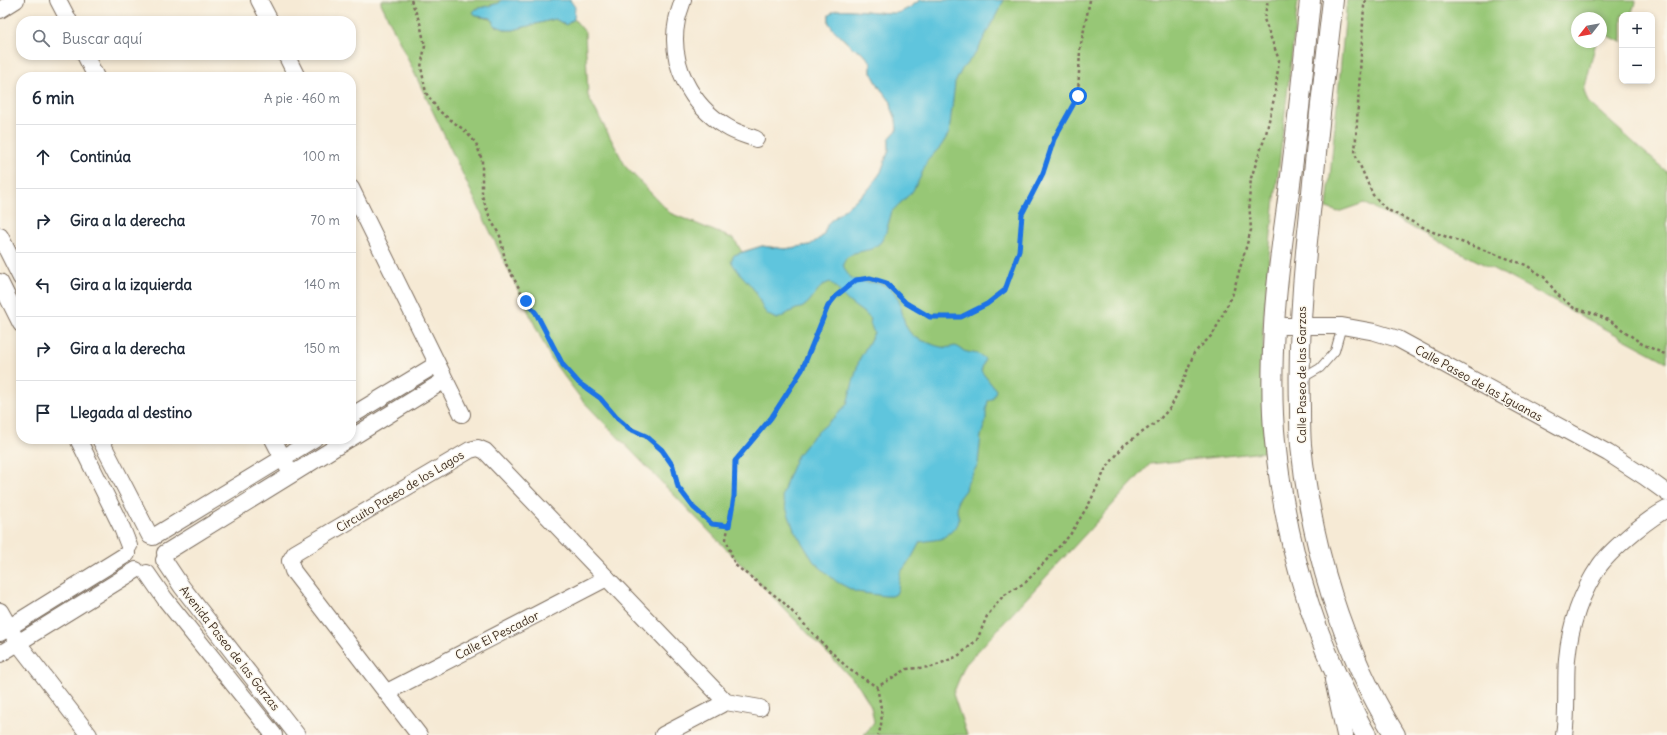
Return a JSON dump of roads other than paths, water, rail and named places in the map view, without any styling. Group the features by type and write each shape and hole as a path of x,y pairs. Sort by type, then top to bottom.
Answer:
{"street":[{"path":"0,10 16,0"},
{"path":"58,0 66,16"},
{"path":"259,0 267,16"},
{"path":"683,0 677,20 675,40 681,74 688,89 699,104 713,118 729,128 756,139"},
{"path":"1310,0 1298,116 1277,287 1273,370 1275,439 1283,501 1293,549 1309,607 1330,662 1366,735"},
{"name":"Calle Paseo de las Garzas","path":"1333,0 1317,138 1299,327 1301,445 1310,507 1332,597 1354,653 1381,712 1395,735"},
{"path":"88,60 94,72"},
{"path":"288,60 294,72"},
{"path":"356,198 462,414"},
{"path":"0,236 16,268"},
{"path":"0,282 16,314"},
{"name":"Calle Paseo de las Iguanas","path":"1274,326 1342,326 1375,332 1398,339 1608,454 1645,477 1667,493"},
{"path":"356,413 437,364"},
{"path":"356,434 445,380"},
{"path":"80,444 122,528 128,550 129,563 141,572"},
{"path":"103,444 152,537"},
{"path":"275,444 292,474"},
{"path":"152,537 306,444"},
{"path":"0,654 141,572 154,571 160,567 164,556 340,444"},
{"name":"Circuito Paseo de los Lagos","path":"419,735 293,571 290,561 295,552 470,450 478,448 485,451 726,702"},
{"path":"1564,735 1566,722 1567,659 1571,630 1578,607 1600,565 1628,537 1646,522 1667,509"},
{"path":"4,631 128,550 134,540 142,536 152,537 159,541 164,556"},
{"path":"1293,549 1318,544"},
{"name":"Avenida Paseo de las Garzas","path":"164,556 182,587 297,735"},
{"name":"Avenida Paseo de las Garzas","path":"141,572 165,599 274,735"},
{"name":"Calle El Pescador","path":"387,692 607,578"},
{"path":"0,611 4,631 18,643 89,735"},
{"path":"1330,662 1345,735"},
{"path":"663,735 726,702 760,708"}],"lane":[{"path":"1299,381 1320,368 1335,351 1342,326"}],"water":[{"path":"502,0 570,0 575,7 574,19 566,25 555,19 513,30 507,30 494,25 491,18 476,16 473,12 476,9 499,3"},
{"path":"920,0 1004,0 976,53 962,69 955,83 949,133 941,146 927,161 912,192 892,211 886,232 881,242 872,249 854,253 846,258 843,264 851,278 857,281 877,283 891,289 898,299 905,324 912,335 920,340 936,346 955,346 964,351 978,354 983,357 985,359 981,371 996,390 993,398 988,401 986,419 981,436 978,464 966,485 965,490 958,499 958,524 951,532 941,539 920,542 912,557 900,573 896,594 892,596 885,596 856,592 837,582 814,562 794,530 782,496 797,456 812,437 847,404 859,360 874,333 870,323 871,319 848,301 830,282 821,287 803,307 777,319 772,317 765,311 755,291 731,261 734,255 762,246 785,249 810,245 823,236 828,223 869,189 881,172 889,150 889,139 897,130 896,119 891,102 880,88 871,72 871,62 861,51 853,48 833,29 829,23 829,15 838,10 896,13 906,10"}]}
